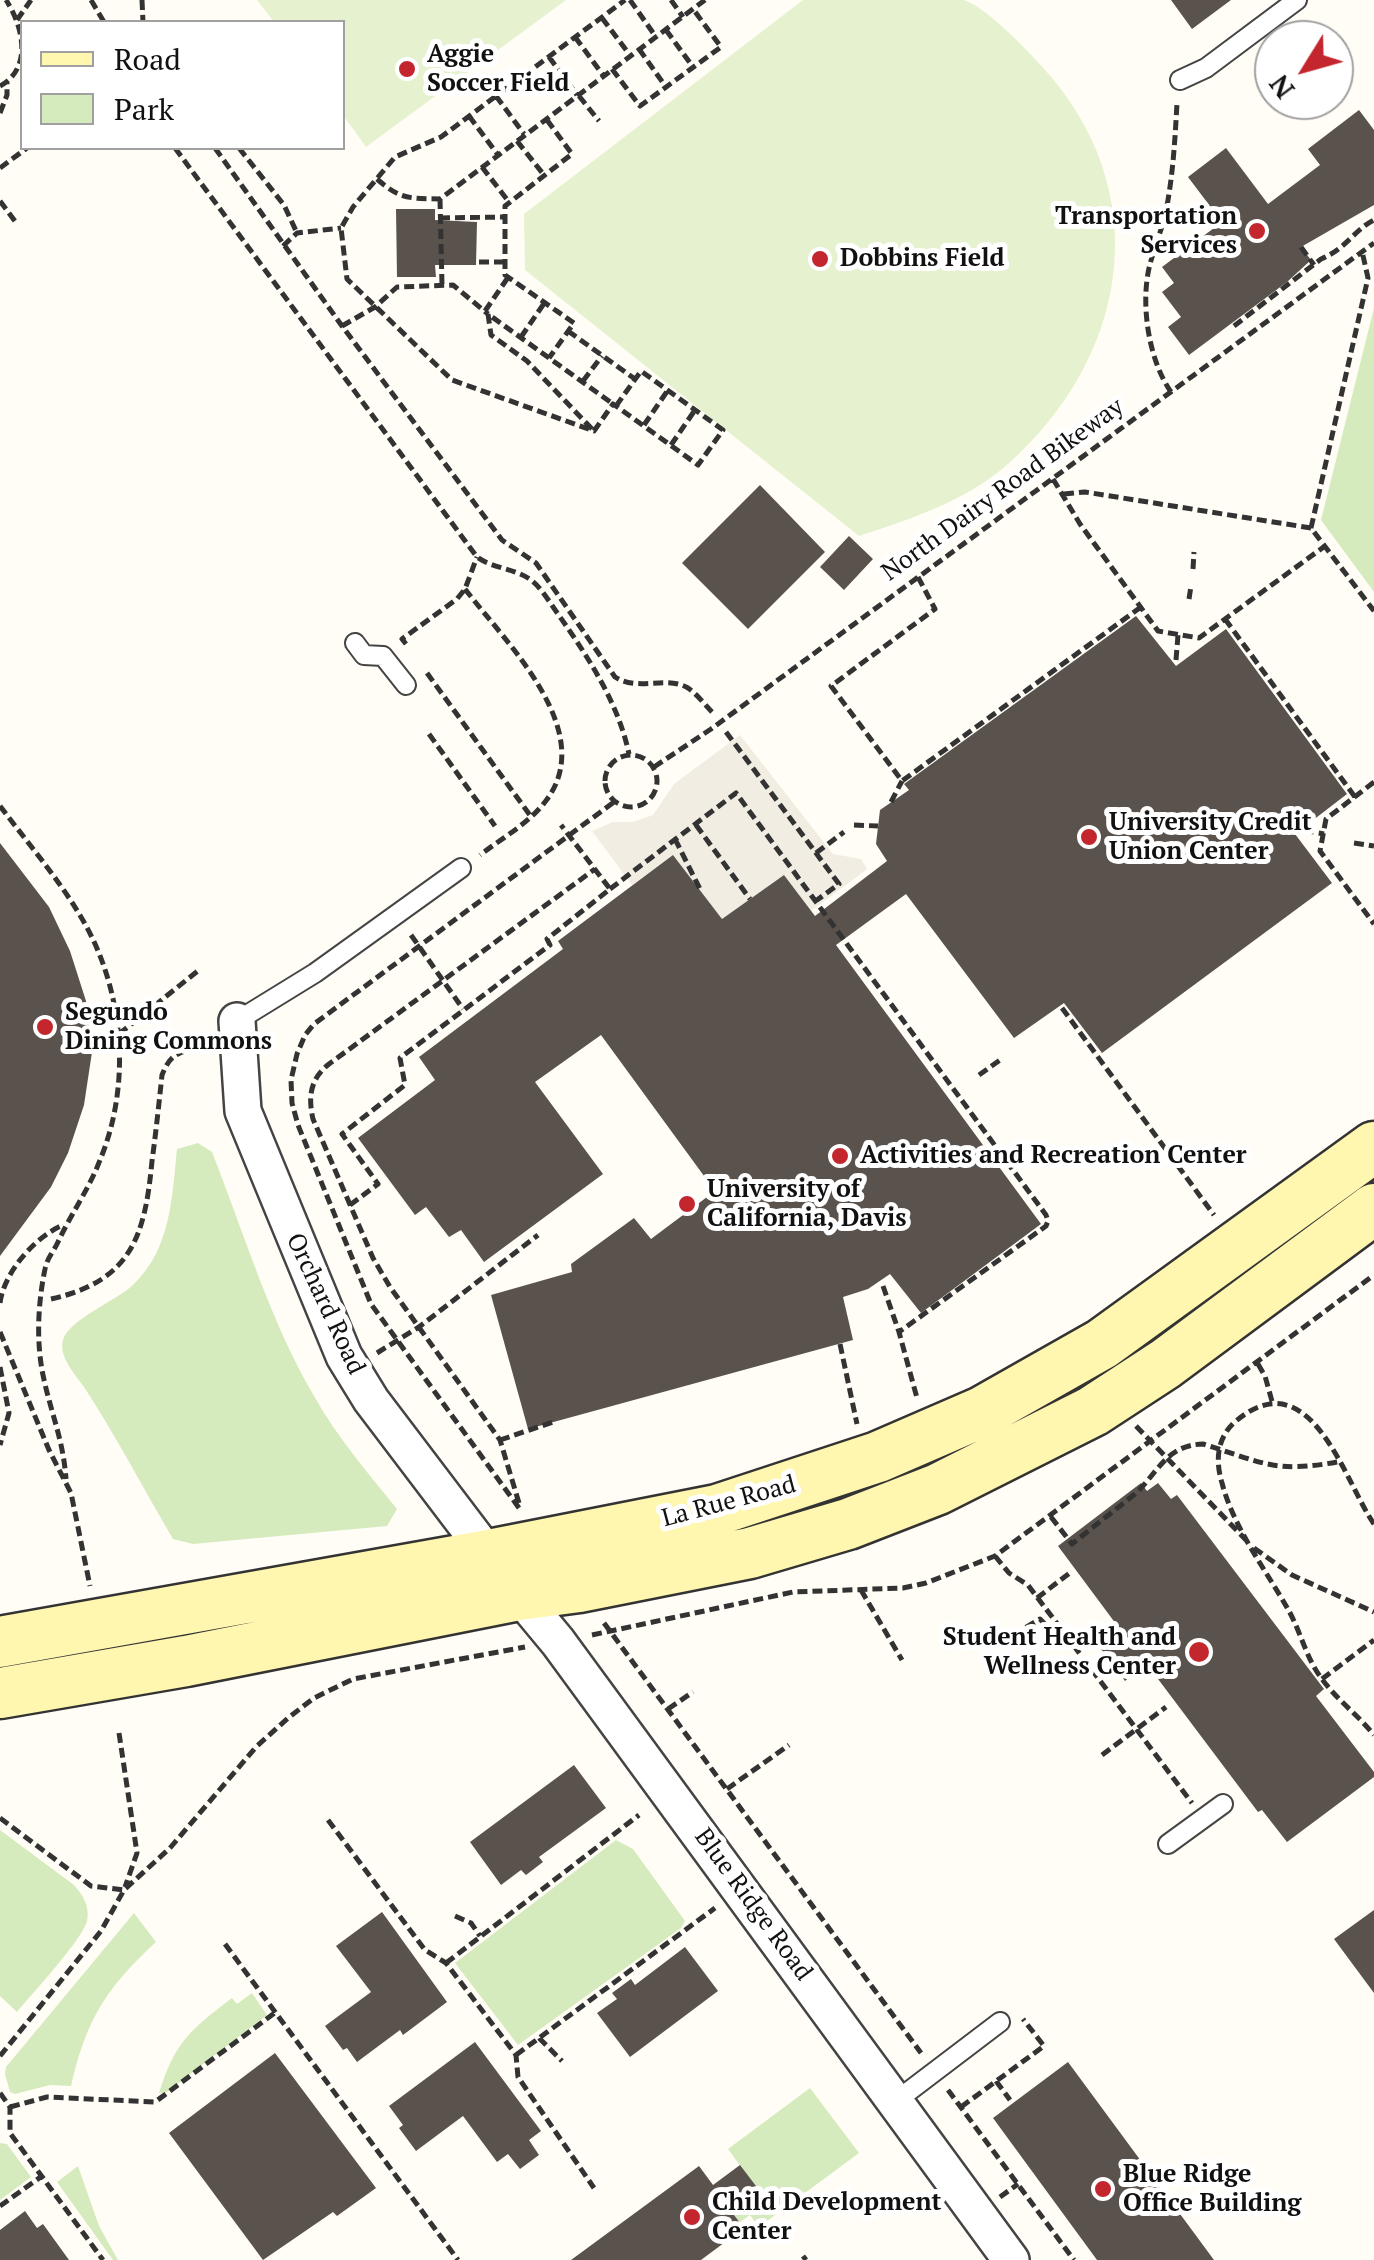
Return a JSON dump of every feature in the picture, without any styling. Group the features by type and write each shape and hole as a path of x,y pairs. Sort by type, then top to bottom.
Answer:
{"main road":[{"name":"La Rue Road","path":"0,1642 717,1510 878,1458 982,1412 1102,1344 1374,1147"},
{"name":"La Rue Road","path":"0,1693 186,1661 518,1594 579,1588 750,1553 848,1524 938,1489 1030,1445 1108,1401 1165,1364 1374,1209"}],"street":[{"name":"Orchard Road","path":"237,1020 243,1111 344,1356 371,1400 488,1555"},
{"name":"Blue Ridge Road","path":"488,1555 558,1642 1011,2260"}],"lane":[{"path":"1180,80 1206,68 1298,0"},
{"path":"355,643 364,655 383,656 406,685"},
{"path":"237,1020 315,973 461,868"},
{"path":"1168,1844 1223,1804"},
{"path":"896,2101 1000,2022"}],"path":[{"path":"6,0 20,27"},
{"path":"17,20 31,0"},
{"path":"594,431 452,380 347,279 342,228 353,207 395,158 441,137 627,0 656,37"},
{"path":"670,0 682,16"},
{"path":"376,179 394,194 440,199 704,0"},
{"path":"612,69 640,106 721,47 693,9"},
{"path":"602,18 630,56"},
{"path":"666,30 694,67"},
{"path":"576,37 603,76"},
{"path":"639,50 666,87"},
{"path":"548,57 599,121"},
{"path":"0,86 20,68"},
{"path":"1170,392 1154,358 1147,296 1149,268 1164,218 1174,163 1180,80"},
{"path":"0,113 8,82"},
{"path":"496,96 525,135"},
{"path":"469,116 498,155"},
{"path":"546,119 572,154 504,206 504,217 505,274 574,323 549,358"},
{"path":"517,141 544,176"},
{"path":"0,168 24,150"},
{"path":"176,150 477,556 490,565 524,575 539,588 599,676 629,754"},
{"path":"216,150 502,540 536,563 616,677 633,685 682,685 712,712"},
{"path":"241,150 284,205 297,233"},
{"path":"482,167 509,202"},
{"path":"440,199 442,286"},
{"path":"0,201 16,224"},
{"path":"440,218 504,217"},
{"path":"1234,326 1252,308 1338,252 1362,226 1374,220"},
{"path":"283,246 297,233 342,228"},
{"name":"North Dairy Road Bikeway","path":"654,767 1374,242"},
{"path":"1301,247 1314,265"},
{"path":"1311,528 1368,278 1362,251"},
{"path":"479,262 505,262"},
{"path":"508,276 486,313 491,335 527,361 594,431"},
{"path":"342,326 375,307 398,286 453,285 486,313 520,337 582,382 614,405 643,426 698,465 723,430 641,371 636,379 614,405 594,431"},
{"path":"520,337 545,302"},
{"path":"568,331 636,379"},
{"path":"582,382 602,356"},
{"path":"643,426 668,390"},
{"path":"671,446 695,410"},
{"path":"1053,478 1080,524 1158,631 1199,638 1325,546"},
{"path":"1064,494 1085,492 1311,528 1374,611"},
{"path":"1192,569 1194,552"},
{"path":"413,654 402,639 457,599 466,589 477,556"},
{"path":"902,780 831,686 935,609 918,578"},
{"path":"1189,600 1191,586"},
{"path":"461,868 532,818 559,778 563,754 560,725 544,694 466,589"},
{"path":"892,802 902,780 1140,607"},
{"path":"1225,618 1355,797"},
{"path":"1176,660 1178,634"},
{"path":"424,669 532,818"},
{"path":"726,732 839,884 817,900"},
{"path":"429,734 495,826"},
{"path":"629,754 642,757 654,767 658,785 647,802 628,808 614,802 608,794 606,776 614,762 629,754"},
{"path":"1374,782 1326,819 1320,851 1374,924"},
{"path":"378,1184 342,1134 405,1085 400,1058 550,945 546,940 736,793 1048,1221 900,1332"},
{"path":"594,869 328,1064 318,1072 312,1086 310,1104 314,1119 382,1275 500,1440 521,1510 371,1304 298,1125 291,1080 301,1044 314,1024 614,802"},
{"path":"0,806 82,918 100,958 119,1034 119,1076 101,1160 63,1225 45,1268 38,1326 43,1376 63,1444 66,1480"},
{"path":"695,824 750,899"},
{"path":"562,825 610,890"},
{"path":"854,825 878,826"},
{"path":"1304,830 1324,834"},
{"path":"816,853 844,832"},
{"path":"675,838 700,889"},
{"path":"1354,843 1374,846"},
{"path":"590,905 596,912"},
{"path":"418,948 463,1009"},
{"path":"119,1034 199,970"},
{"path":"1062,1008 1222,1226"},
{"path":"431,1033 440,1042"},
{"path":"52,1299 94,1286 132,1250 148,1206 162,1075 168,1060 191,1049"},
{"path":"979,1075 1000,1060"},
{"path":"350,1205 387,1177"},
{"path":"0,1303 16,1266 49,1231 63,1225"},
{"path":"344,1356 378,1353 398,1342 538,1235"},
{"path":"883,1286 900,1332 919,1406"},
{"path":"0,1332 48,1450 66,1480 79,1518 91,1588"},
{"path":"840,1344 859,1431"},
{"path":"1258,1364 1272,1405"},
{"path":"0,1367 10,1413 0,1445"},
{"path":"1374,1524 1359,1503 1328,1438 1298,1411 1272,1405 1238,1419 1228,1429 1218,1449 1222,1484 1250,1544 1322,1679 1374,1735"},
{"path":"1128,1416 1143,1437 1250,1544 1292,1575 1374,1612"},
{"path":"500,1440 556,1421"},
{"path":"1051,1517 1072,1544 1139,1490 1166,1458 1192,1444 1269,1466 1309,1467 1342,1461"},
{"path":"995,1556 1037,1598 1204,1818"},
{"path":"1037,1598 1071,1572"},
{"path":"861,1590 902,1660"},
{"path":"595,1612 1074,2260"},
{"path":"1014,1635 1040,1619 1061,1641 1066,1636"},
{"path":"1322,1679 1374,1640"},
{"path":"0,1818 92,1886 124,1890 170,1848 256,1746 314,1698 353,1679 528,1646"},
{"path":"668,1708 693,1692"},
{"path":"1102,1755 1166,1707"},
{"path":"0,2056 101,1931 124,1890 137,1852 119,1733"},
{"path":"727,1789 789,1745"},
{"path":"446,1963 640,1815"},
{"path":"328,1820 425,1950 446,1963 516,2055 518,2077 594,2188"},
{"path":"516,2055 721,1903"},
{"path":"455,1916 471,1923 480,1936"},
{"path":"225,1944 458,2260"},
{"path":"961,2108 1044,2046 1016,2010"},
{"path":"10,2107 36,2098 162,2100 276,2012"},
{"path":"540,2038 562,2061"},
{"path":"996,2081 1010,2100"},
{"path":"0,2093 10,2107 10,2133 104,2260"},
{"path":"0,2134 10,2133"},
{"path":"0,2206 42,2176"},
{"path":"998,2198 1018,2184"}],"green space":[{"name":"Aggie Soccer Field","path":"257,0 566,0 366,147 345,118 345,20 272,20"},
{"name":"Dobbins Field","path":"803,0 963,0 985,12 1053,79 1085,127 1106,177 1115,229 1113,280 1100,330 1078,378 1047,423 1008,464 956,499 859,536 525,270 524,214"},
{"path":"1374,308 1374,592 1321,520"},
{"path":"198,1143 212,1152 298,1367 333,1426 397,1509 387,1526 193,1544 173,1539 65,1358 63,1340 74,1325 134,1284 156,1254 168,1221 177,1149"},
{"path":"0,1830 74,1885 88,1911 76,1941 17,2012 0,1996"},
{"path":"616,1840 633,1849 685,1921 681,1928 518,2045 455,1963"},
{"path":"134,1913 156,1942 100,2006 71,2086 50,2085 10,2092 6,2067"},
{"path":"252,1993 267,2015 167,2092 159,2093 171,2061 186,2038 232,1998 237,2004"},
{"path":"810,2088 859,2153 759,2227 750,2215 740,2222 731,2211 758,2190 728,2149"},
{"path":"0,2143 7,2144 31,2177 0,2200"},
{"path":"78,2166 99,2226 118,2260 113,2260 57,2182"}],"shaded area":[{"path":"740,735 833,854 861,859 867,869 811,911 784,875 722,919 673,855 632,885 592,831 613,822 633,822 653,815 674,784"}],"building":[{"path":"1171,0 1231,0 1192,29"},
{"name":"Transportation Services","path":"1359,110 1374,130 1374,205 1301,247 1311,260 1189,355 1168,327 1181,317 1162,292 1174,283 1162,267 1222,222 1188,177 1226,148 1268,204 1320,165 1308,149 1346,120 1354,120"},
{"path":"396,209 435,209 435,220 477,222 476,265 435,265 436,277 397,277"},
{"path":"760,485 825,552 748,629 682,563"},
{"path":"849,536 873,559 844,590 820,567"},
{"name":"Activities and Recreation Center","path":"1136,616 1176,666 1226,629 1347,794 1295,834 1332,883 1102,1053 1064,1003 1014,1038 906,894 836,945 1041,1224 921,1313 890,1274 868,1289 843,1297 853,1340 528,1429 491,1295 572,1272 571,1264 634,1218 651,1239 715,1191 601,1035 535,1082 603,1174 484,1262 461,1230 449,1237 426,1207 415,1215 358,1138 435,1080 419,1057 563,949 558,941 673,855 722,919 784,875 815,916 887,861 876,844 880,810 909,790 904,784"},
{"name":"Segundo Dining Commons","path":"0,843 49,907 70,951 86,1001 92,1052 84,1105 68,1153 51,1187 0,1256"},
{"name":"Student Health and Wellness Center","path":"1141,1483 1147,1491 1158,1483 1171,1499 1177,1495 1324,1689 1316,1696 1374,1772 1374,1777 1287,1842 1262,1810 1258,1812 1146,1663 1125,1681 1095,1641 1116,1624 1058,1546"},
{"path":"574,1765 606,1808 539,1857 543,1862 526,1875 521,1870 501,1885 470,1842"},
{"path":"1374,1910 1374,1993 1334,1939"},
{"path":"382,1912 447,2002 403,2035 400,2030 357,2062 325,2026 371,1992 336,1946"},
{"path":"685,1947 718,1991 630,2057 597,2013 617,1999 612,1993 631,1979 635,1985"},
{"path":"475,2042 541,2131 529,2140 539,2155 520,2169 508,2154 497,2162 463,2116 416,2151 389,2106"},
{"path":"275,2053 376,2188 263,2260 169,2133"},
{"name":"Blue Ridge Office Building","path":"1068,2062 1214,2260 1097,2260 993,2118"},
{"name":"Child Development Center","path":"740,2165 759,2190 731,2211 744,2228 701,2260 571,2260 699,2166 713,2185"},
{"path":"25,2211 37,2228 43,2224 69,2260 0,2260 0,2230"}],"place":[{"name":"Aggie Soccer Field","path":"407,69"},
{"name":"Transportation Services","path":"1257,231"},
{"name":"Dobbins Field","path":"820,259"},
{"name":"University Credit Union Center","path":"1089,837"},
{"name":"Segundo Dining Commons","path":"45,1027"},
{"name":"Activities and Recreation Center","path":"840,1156"},
{"name":"University of California, Davis","path":"687,1204"},
{"name":"Student Health and Wellness Center","path":"1199,1652"},
{"name":"Blue Ridge Office Building","path":"1103,2189"},
{"name":"Child Development Center","path":"692,2217"}]}
